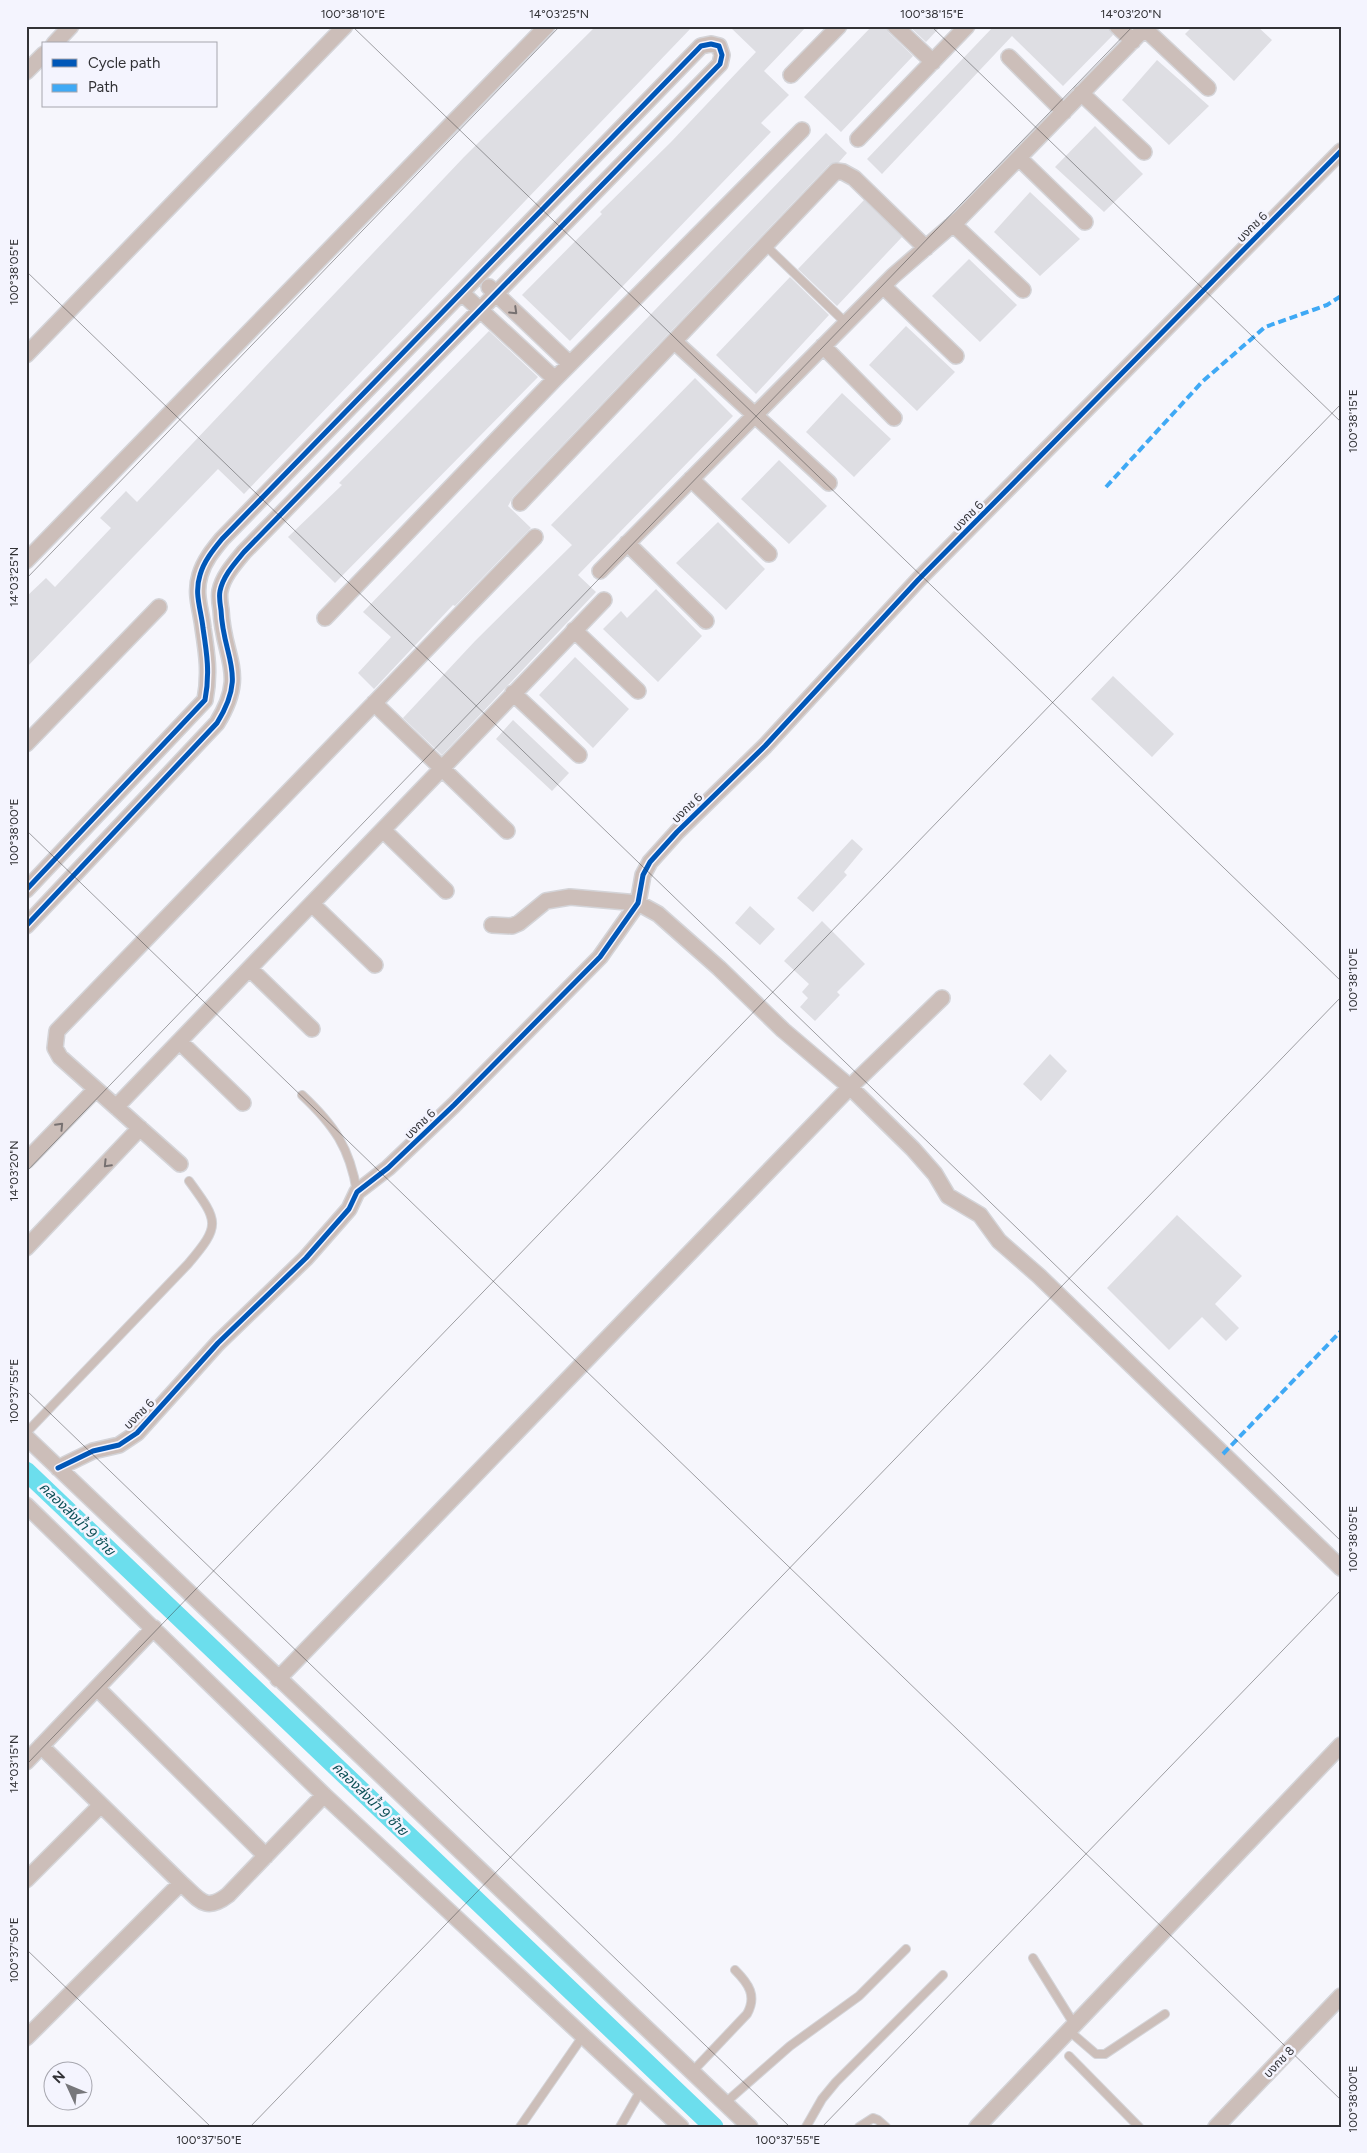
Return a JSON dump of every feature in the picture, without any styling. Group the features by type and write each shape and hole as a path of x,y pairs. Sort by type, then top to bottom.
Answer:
{"street":[{"path":"56,42 71,26"},
{"path":"26,355 346,26"},
{"path":"26,561 547,26"},
{"path":"792,75 838,26"},
{"path":"895,26 932,62"},
{"path":"858,139 968,26"},
{"path":"1117,26 1133,41"},
{"path":"600,571 883,286 954,224 1146,27 1208,88"},
{"path":"26,890 205,700 210,678 203,625 196,598 199,576 207,558 222,539 463,294 701,46 711,44 719,46 722,54 720,64 244,552 227,573 220,591 221,621 231,658 234,685 228,706 217,723 26,926"},
{"path":"26,72 42,56"},
{"path":"1010,56 1064,112"},
{"path":"1082,93 1144,152"},
{"path":"325,618 555,379 802,130"},
{"name":"บงกช 6","path":"58,1468 93,1451 119,1445 137,1433 218,1343 306,1258 349,1209 357,1192 388,1168 454,1105 600,957 638,903 643,875 650,862 677,832 765,746 918,580 1341,151"},
{"path":"1019,158 1086,222"},
{"path":"520,503 836,171 844,172 854,178 926,248"},
{"path":"954,224 1023,290"},
{"path":"479,277 570,364"},
{"path":"883,286 956,356"},
{"path":"463,294 555,379"},
{"path":"675,342 829,483"},
{"path":"823,346 894,418"},
{"path":"691,479 769,554"},
{"path":"180,1164 60,1057 55,1048 57,1031 535,537"},
{"path":"627,543 706,621"},
{"path":"116,1107 604,600"},
{"path":"26,744 159,607"},
{"path":"203,625 221,621"},
{"path":"574,630 638,691"},
{"path":"513,693 578,755"},
{"path":"374,703 507,831"},
{"path":"382,830 446,891"},
{"path":"492,925 512,926 519,923 546,901 557,898 588,897 638,903 658,914 783,1030 850,1087 913,1149 935,1174 948,1196 980,1215 999,1241 1039,1276 1341,1568"},
{"path":"312,904 375,965"},
{"path":"250,969 312,1029"},
{"path":"278,1679 850,1087 942,998"},
{"path":"180,1042 243,1103"},
{"path":"26,1161 95,1090"},
{"path":"26,1248 140,1128"},
{"path":"26,1437 750,2127"},
{"path":"26,1505 324,1795 681,2127"},
{"path":"26,1762 154,1628"},
{"path":"97,1688 266,1856"},
{"path":"977,2127 1341,1745"},
{"path":"41,1746 181,1883 204,1903 209,1905 218,1904 324,1795"},
{"path":"26,1880 101,1804"},
{"path":"26,2038 181,1883"},
{"name":"บงกช 8","path":"1216,2127 1341,1996"}],"lane":[{"path":"765,245 846,323"},
{"path":"302,1096 326,1118 339,1138 350,1158 357,1192"},
{"path":"26,1433 182,1271 207,1242 213,1230 213,1217 189,1181"},
{"path":"725,2104 790,2046 859,1996 906,1949"},
{"path":"1033,1958 1071,2027 1096,2054 1105,2054 1165,2014"},
{"path":"692,2072 747,2014 753,2004 752,1993 746,1981 735,1970"},
{"path":"806,2127 822,2099 836,2082 942,1976"},
{"path":"520,2127 583,2036"},
{"path":"1069,2056 1139,2127"},
{"path":"620,2127 641,2090"},
{"path":"859,2127 873,2118 886,2127"}],"building":[{"path":"596,26 693,26 244,494 218,469 26,668 26,597 46,578 55,587 111,528 100,518 126,491 137,502 464,157"},
{"path":"729,26 807,26 764,71 789,95 761,123 771,132 570,341 522,295 756,52"},
{"path":"872,26 886,26 889,33 913,56 841,132 804,97"},
{"path":"909,26 941,26 926,42"},
{"path":"994,26 1108,26 1113,35 1063,86 1012,36 882,174 867,159"},
{"path":"1193,26 1257,26 1272,40 1234,81 1185,34"},
{"path":"1157,60 1209,106 1169,145 1122,100"},
{"path":"1095,126 1143,174 1104,212 1055,167"},
{"path":"826,133 847,153 839,162 829,165 513,497 508,506 531,528 455,606 453,605 374,689 358,673 391,637 363,612"},
{"path":"1030,192 1080,239 1040,276 994,232"},
{"path":"864,200 902,237 837,306 798,269"},
{"path":"969,259 1017,305 980,342 932,296"},
{"path":"790,277 829,315 756,394 716,355"},
{"path":"906,326 955,372 917,411 869,365"},
{"path":"489,331 538,377 335,583 288,537 342,485 339,483"},
{"path":"695,378 733,416 578,575 596,592 442,755 403,718 475,641 572,545 551,525"},
{"path":"842,393 891,439 854,477 806,432"},
{"path":"779,460 827,506 789,544 741,499"},
{"path":"718,522 765,569 726,610 676,563"},
{"path":"656,589 702,636 658,682 603,629 621,611 627,618"},
{"path":"575,657 629,709 593,748 539,695"},
{"path":"1113,676 1174,734 1152,757 1091,699"},
{"path":"513,720 569,773 552,791 496,739"},
{"path":"852,839 863,849 844,872 847,875 813,912 797,898"},
{"path":"750,906 775,929 760,945 735,923"},
{"path":"822,921 865,964 837,992 840,995 815,1021 800,1007 808,998 802,992 809,984 784,961"},
{"path":"1050,1054 1067,1071 1041,1101 1023,1084"},
{"path":"1177,1215 1242,1276 1215,1304 1239,1328 1226,1341 1202,1317 1169,1350 1107,1288"}],"waterway":[{"name":"คลองส่งน้ำ 9 ซ้าย","path":"26,1471 714,2127"}],"marked path":[{"path":"1106,487 1202,382 1265,327 1327,305 1341,296"},
{"path":"1223,1454 1341,1331"}],"cycle path":[{"path":"26,890 205,700 207,681 206,647 198,595 198,582 206,560 222,539 701,46 711,44 719,46 722,55 720,64 233,565 220,591 223,627 231,666 231,691 217,723 26,926"},
{"path":"58,1468 93,1451 119,1445 137,1433 218,1343 306,1258 349,1209 357,1192 388,1168 454,1105 600,957 638,903 643,875 650,862 677,832 765,746 918,580 1341,151"}]}
